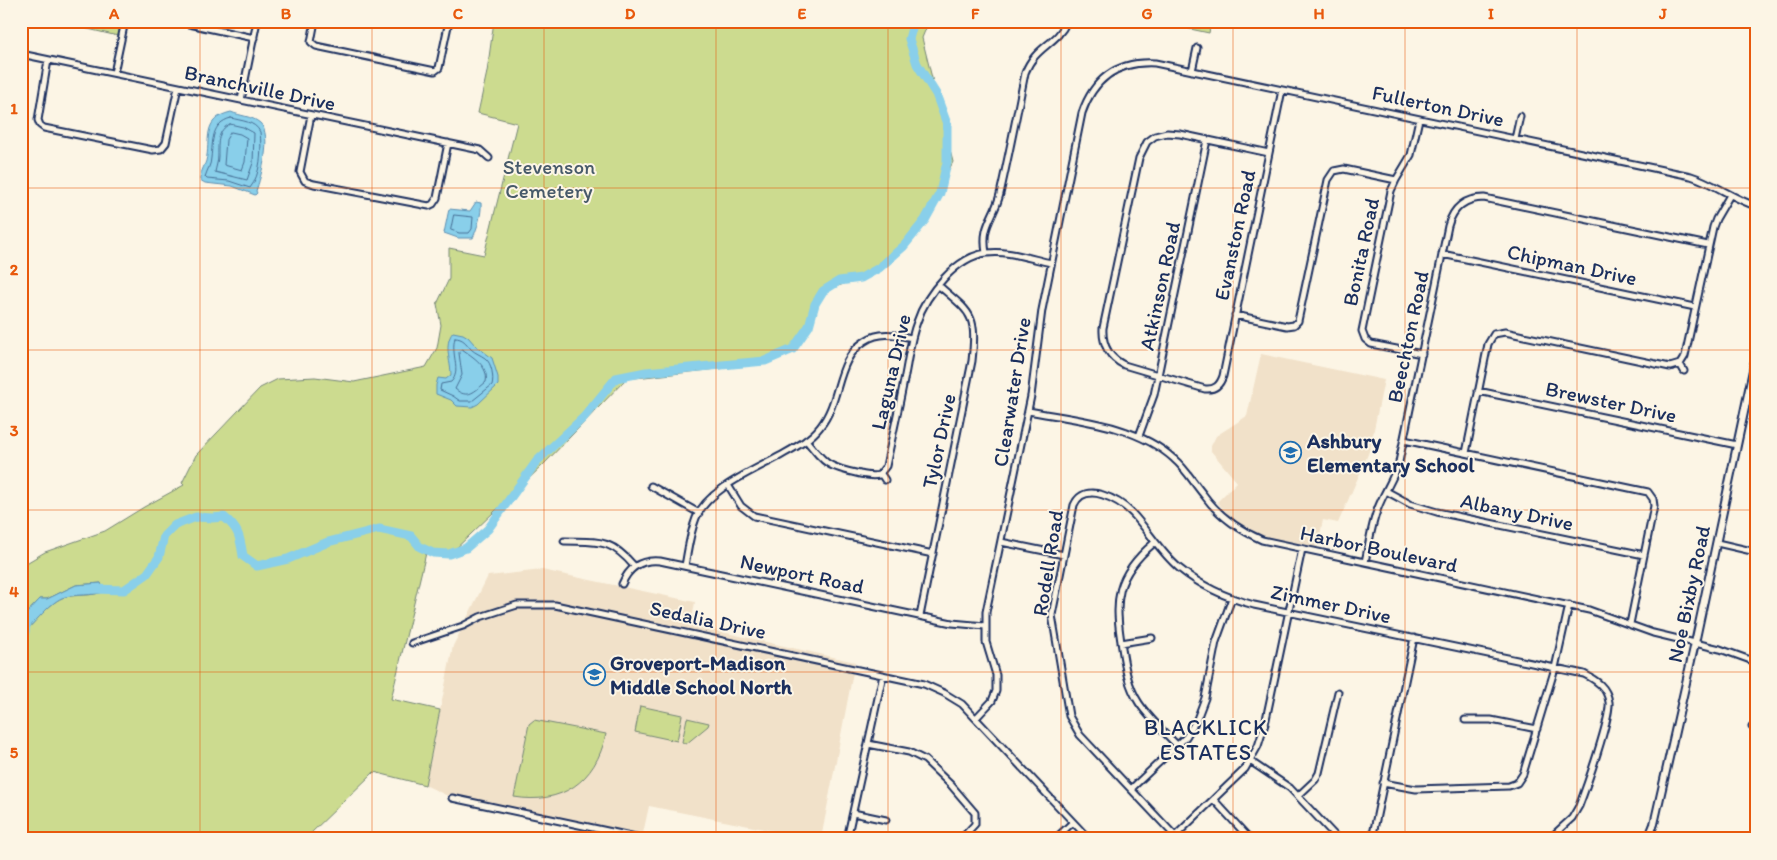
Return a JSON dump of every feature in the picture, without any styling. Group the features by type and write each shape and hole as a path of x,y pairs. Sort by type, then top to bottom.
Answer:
{"street":[{"path":"114,73 125,21"},
{"path":"175,21 254,38"},
{"path":"241,100 257,21"},
{"path":"315,21 311,42 316,46 435,71 439,68 449,21"},
{"path":"986,253 984,242 986,227 1000,196 1025,73 1033,57 1056,38 1067,21"},
{"path":"1192,71 1198,48"},
{"name":"Branchville Drive","path":"21,54 480,150 489,158"},
{"path":"48,60 38,114 40,125 44,128 82,137 153,150 163,147 166,143 178,87"},
{"name":"Fullerton Drive","path":"1109,74 1125,66 1139,63 1155,63 1691,176 1717,186 1745,203 1756,206"},
{"name":"Clearwater Drive","path":"976,718 992,701 996,691 996,675 986,642 985,626 1028,411 1042,310 1051,263 1082,113 1092,91 1109,74"},
{"name":"Evanston Road","path":"1158,375 1205,389 1217,389 1223,376 1282,90"},
{"path":"311,115 300,169 305,181 420,206 427,207 433,204 437,198 448,143"},
{"path":"1515,139 1520,116"},
{"name":"Bonita Road","path":"1419,118 1411,155 1396,180 1388,203 1362,331 1365,339 1377,346 1422,354"},
{"path":"1158,375 1114,359 1103,339 1103,328 1139,158 1147,142 1162,134 1180,134 1269,153"},
{"name":"Atkinson Road","path":"1139,436 1151,405 1158,375 1207,140"},
{"path":"1330,166 1334,172"},
{"path":"1235,315 1296,327 1328,180 1334,172 1344,169 1396,180"},
{"path":"1466,453 1488,344 1493,332 1505,332 1670,367 1680,364 1685,356 1708,245 1716,219 1730,195"},
{"name":"Beechton Road","path":"1365,562 1375,516 1396,470 1404,440 1449,221 1459,206 1471,199 1484,198 1708,245"},
{"name":"Laguna Drive","path":"881,474 886,466 912,338 920,313 938,285 965,262 986,253 1002,253 1051,263"},
{"name":"Chipman Drive","path":"1442,254 1695,307"},
{"name":"Tylor Drive","path":"920,616 974,347 974,328 970,316 962,306 938,285"},
{"path":"685,566 693,526 702,506 713,495 728,485 806,440 819,428 830,414 843,369 859,345 869,338 881,334 894,334 912,338"},
{"path":"1359,343 1365,339"},
{"name":"Noe Bixby Road","path":"1648,839 1657,810 1696,643 1756,356"},
{"path":"1680,364 1684,371"},
{"name":"Brewster Drive","path":"1478,391 1737,445"},
{"name":"Harbor Boulevard","path":"1028,411 1109,427 1139,436 1152,443 1174,459 1210,504 1231,522 1262,540 1570,605 1652,633 1720,649 1756,662"},
{"path":"806,440 823,461 832,467 871,476 881,474 885,480"},
{"path":"1404,440 1643,490 1654,495 1654,506 1630,624"},
{"path":"728,485 741,506 754,516 933,554"},
{"path":"650,486 699,513"},
{"path":"1076,491 1080,496"},
{"name":"Albany Drive","path":"1386,491 1410,504 1436,512 1644,555"},
{"name":"Zimmer Drive","path":"1080,496 1094,493 1117,502 1131,513 1154,543 1179,568 1192,578 1232,598 1289,612 1555,668 1596,680 1605,691 1609,702 1608,714 1583,797 1572,818 1549,839"},
{"name":"Rodell Road","path":"1080,496 1074,505 1052,615 1069,716 1080,735 1174,837"},
{"path":"564,541 598,542 608,544 622,552 634,566 622,584"},
{"path":"1001,542 1064,555"},
{"path":"1154,543 1135,561 1122,584 1118,596 1117,620 1128,680 1135,697 1146,712 1177,745"},
{"path":"1717,543 1756,552"},
{"path":"1174,837 1238,777 1258,746 1265,724 1302,549"},
{"name":"Newport Road","path":"634,566 649,560 685,566 920,616 961,624 985,626"},
{"path":"1131,789 1190,731 1201,712 1216,642 1232,598"},
{"name":"Sedalia Drive","path":"412,643 517,605 555,605 924,684 944,692 962,704 1089,839"},
{"path":"1383,782 1416,789 1519,785 1555,668 1570,605"},
{"path":"1121,643 1152,638"},
{"path":"1372,839 1414,638"},
{"path":"847,839 883,676"},
{"path":"1298,796 1315,780 1319,773 1338,692"},
{"path":"1465,720 1491,720 1537,729"},
{"path":"868,744 909,752 925,760 973,809 976,820 973,827 961,839"},
{"path":"1250,761 1276,778 1298,796 1338,839"},
{"path":"452,798 645,839"},
{"path":"1214,800 1250,839"},
{"path":"853,812 886,820"},
{"path":"976,820 982,820"},
{"path":"1055,839 1073,822"}],"shaded area":[{"name":"Ashbury Elementary School","path":"1261,354 1384,380 1370,449 1338,523 1323,520 1317,549 1279,541 1253,532 1232,519 1217,502 1237,482 1211,451 1211,446 1216,436 1247,416"},
{"path":"542,570 695,602 691,625 855,662 821,839 813,839 649,806 642,838 452,798 425,785 453,646 488,576"}],"green space":[{"path":"54,21 125,21 122,37"},
{"name":"Stevenson Cemetery","path":"494,21 929,21 922,38 953,162 917,231 868,276 823,291 793,349 755,365 626,379 543,465 447,557 426,553 391,699 440,710 425,785 374,772 310,834 309,839 122,839 101,834 79,834 75,839 21,839 21,635 48,608 60,599 104,591 101,583 76,585 47,599 40,599 21,619 23,565 45,552 105,531 184,485 182,483 196,455 260,388 278,379 315,377 354,382 426,367 437,348 441,325 437,304 449,279 449,248 484,255 517,123 478,113 487,72"},
{"path":"1153,21 1211,21 1209,33"},
{"path":"640,706 682,715 677,741 635,732"},
{"path":"687,718 709,723 708,726 686,744 682,742"},
{"path":"534,720 606,734 594,765 585,777 574,786 561,793 547,797 531,799 514,797 529,724"}],"water":[{"path":"231,112 253,119 260,123 264,129 266,137 265,156 255,195 232,186 205,183 200,180 206,161 211,125 222,115"},
{"path":"476,202 481,203 481,207 479,221 473,238 458,238 444,233 449,209 470,211"},
{"path":"453,332 468,337 492,358 498,377 498,385 478,404 472,407 457,406 451,400 436,394 438,378 446,379 451,375 448,342"},
{"path":"101,583 104,592 60,599 48,608 21,635 21,619 40,599 47,599 76,585"}],"waterway":[{"path":"93,589 124,590 147,574 159,557 164,536 175,525 196,517 224,517 233,525 238,534 243,556 257,566 288,559 328,542 379,529 411,536 420,547 433,553 449,554 466,548 488,529 537,461 584,417 616,378 646,372 765,361 793,349 809,326 815,304 823,291 839,281 861,278 879,268 904,246 925,220 940,193 947,162 947,124 936,94 917,64 909,39 914,21"},
{"path":"21,637 25,632 27,621"}],"place":[{"name":"Ashbury Elementary School","path":"1291,453"},
{"name":"Groveport-Madison Middle School North","path":"594,675"}],"district":[{"name":"BLACKLICK ESTATES","path":"1206,740"}]}
